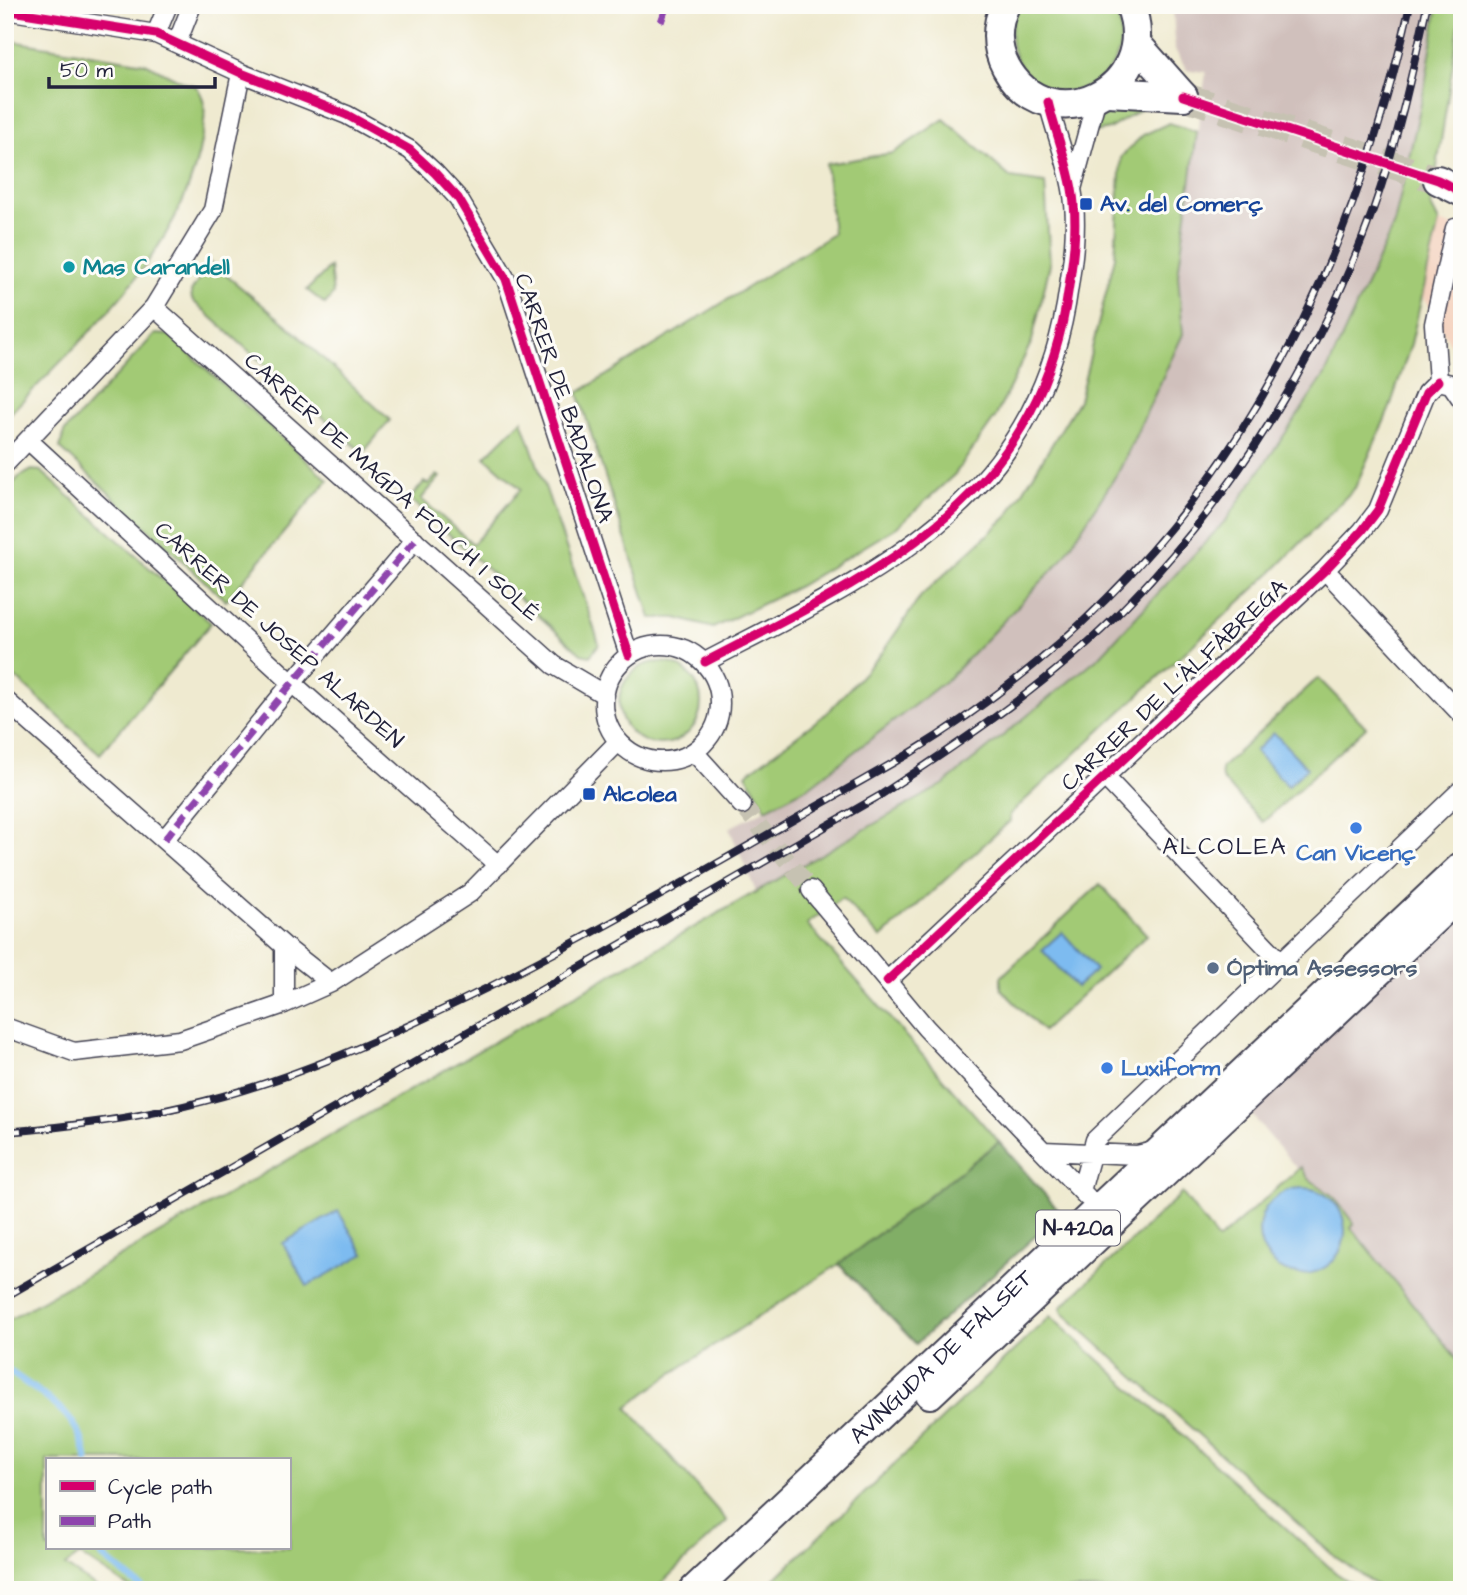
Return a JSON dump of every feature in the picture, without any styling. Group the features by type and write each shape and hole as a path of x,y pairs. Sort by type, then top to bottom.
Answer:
{"main road":[{"path":"998,9 997,38 1002,59 1012,78 1028,93 1048,102 1081,103 1102,95 1121,79 1131,62 1136,43 1130,5"},
{"path":"1102,95 1183,96 1136,43"},
{"path":"1462,174 1438,180 1462,192"},
{"name":"AVINGUDA DE FALSET","path":"694,1590 1089,1200 1163,1149 1462,866"},
{"name":"AVINGUDA DE FALSET","path":"721,1590 1462,893"}],"street":[{"path":"156,34 168,5"},
{"path":"177,43 192,5"},
{"name":"CARRER DE BADALONA","path":"5,10 156,34 241,73 347,115 382,133 410,150 458,198 506,279 629,655"},
{"path":"5,464 153,307 213,210 241,73"},
{"path":"1072,189 1102,95"},
{"path":"705,662 824,603 887,565 948,518 985,480 1015,438 1041,391 1061,334 1074,257 1072,189 1048,102"},
{"path":"1455,228 1434,324 1437,381 1451,384 1462,400"},
{"name":"CARRER DE MAGDA FOLCH I SOLÉ","path":"153,307 554,665 605,695"},
{"name":"CARRER DE L'ÀLFÀBREGA","path":"887,981 1325,570 1362,531 1378,510 1426,393 1437,381"},
{"name":"CARRER DE JOSEP ALARDEN","path":"28,440 292,682 498,865"},
{"path":"164,839 292,682 415,540"},
{"path":"1325,570 1462,715"},
{"path":"668,644 685,649 705,662 715,678 720,697 718,718 714,729 694,752 682,759 662,762 642,758 618,742 605,713 605,695 611,676 629,655 648,646 668,644"},
{"path":"5,700 284,946 331,983"},
{"path":"5,1027 74,1052 180,1040 284,1004 331,983 470,893 618,742"},
{"path":"694,752 741,805"},
{"path":"1104,776 1281,962"},
{"path":"1089,1200 1090,1153 1095,1140 1462,789"},
{"path":"811,890 926,1028 1089,1200"},
{"path":"284,946 284,1004"},
{"path":"1043,1151 1137,1155 1163,1149"}],"shaded area":[{"path":"1173,5 1438,5 1425,86 1394,224 1325,375 1227,519 1100,656 944,784 757,894 729,828 810,786 1183,334 1178,275 1206,72 1187,70 1175,50"},
{"path":"1439,222 1462,229 1462,364 1422,295"},
{"path":"1462,886 1462,1365 1351,1227 1354,1225 1334,1197 1309,1179 1301,1167 1298,1170 1241,1102"}],"green space":[{"path":"1019,5 1112,5 1120,29 1119,51 1109,69 1094,83 1075,90 1054,90 1035,81 1018,62 1011,41 1012,26"},
{"path":"1438,5 1462,5 1431,206 1439,222 1411,344 1389,410 1355,488 1273,571 1010,814 1010,821 881,938 842,898 807,924 999,1142 839,1264 668,1376 627,1407 727,1521 654,1590 133,1590 80,1555 65,1566 101,1590 5,1590 5,1322 944,784 1100,656 1227,519 1325,375 1394,224 1425,86"},
{"path":"5,40 145,63 196,86 205,110 192,179 152,256 96,325 5,419"},
{"path":"1126,104 1146,106 1109,129 1095,132 1100,118"},
{"path":"944,119 1011,178 1045,183 1050,264 1032,341 996,416 955,474 897,527 799,586 713,628 676,618 651,618 578,393 833,234 826,164 893,153"},
{"path":"1169,123 1197,132 1178,275 1183,334 1120,469 1061,561 948,679 810,786 766,809 746,774 827,713 882,653 921,596 1008,516 1079,400 1115,257 1121,157 1143,135"},
{"path":"210,262 288,326 390,420 363,453 192,300 191,292"},
{"path":"330,267 333,294 325,304 307,290"},
{"path":"155,334 169,335 328,480 226,601 60,448 64,432"},
{"path":"522,420 599,644 590,656 581,654 410,499 424,482 429,484 437,475 440,477 421,499 473,544 521,489 485,457"},
{"path":"32,470 41,471 211,623 100,754 5,668 5,492 19,477"},
{"path":"660,662 676,665 689,674 698,687 701,703 698,719 689,732 676,741 660,744 644,741 631,732 622,719 619,703 622,687 631,674 644,665"},
{"path":"1318,678 1366,727 1263,822 1222,779 1221,768"},
{"path":"1100,884 1147,935 1043,1031 1001,989 1001,977"},
{"path":"999,1142 1061,1213 916,1344 839,1264"},
{"path":"1301,1167 1309,1179 1334,1197 1354,1224 1351,1228 1462,1365 1462,1590 1383,1590 1334,1556 1063,1313 1061,1307 1182,1193 1218,1240"},
{"path":"1050,1316 1336,1573 1362,1590 763,1590"}],"water":[{"path":"1274,733 1307,768 1288,786 1255,751"},
{"path":"1062,932 1096,970 1076,987 1042,950"},
{"path":"1294,1188 1310,1188 1333,1200 1342,1214 1345,1231 1342,1248 1333,1262 1310,1274 1294,1274 1278,1267 1266,1255 1259,1239 1259,1223 1266,1207 1278,1195"},
{"path":"338,1211 364,1254 307,1286 283,1243"}],"waterway":[{"path":"5,1368 45,1396 68,1417 83,1443 87,1458"},
{"path":"100,1550 103,1557 145,1590"}],"tunnel":[{"path":"1183,96 1438,180"},
{"path":"742,805 811,890"}],"railway":[{"path":"5,1132 95,1122 184,1106 263,1084 340,1056 489,987 699,874 907,755 1007,686 1095,610 1172,526 1238,435 1295,337 1341,233 1380,122 1410,5"},
{"path":"5,1297 879,796 1008,708 1098,633 1166,563 1203,518 1238,470 1300,370 1352,264 1382,185 1410,83 1427,5"}],"marked path":[{"path":"661,22 667,5"},
{"path":"164,840 292,683 415,540"}],"cycle path":[{"path":"5,10 156,34 241,73 347,115 410,150 435,173 458,198 506,279 629,655"},
{"path":"1183,96 1438,180 1462,192"},
{"path":"705,662 825,599 881,565 933,528 979,485 1017,434 1047,375 1066,305 1074,247 1072,189 1048,102"},
{"path":"887,981 1325,570 1362,531 1378,510 1426,393 1438,381"}],"place":[{"name":"Av. del Comerç","path":"1086,204"},
{"name":"Mas Carandell","path":"69,267"},
{"name":"Alcolea","path":"589,794"},
{"name":"Can Vicenç","path":"1356,828"},
{"name":"Óptima Assessors","path":"1213,968"},
{"name":"Luxiform","path":"1107,1068"}],"district":[{"name":"ALCOLEA","path":"1225,847"}]}
